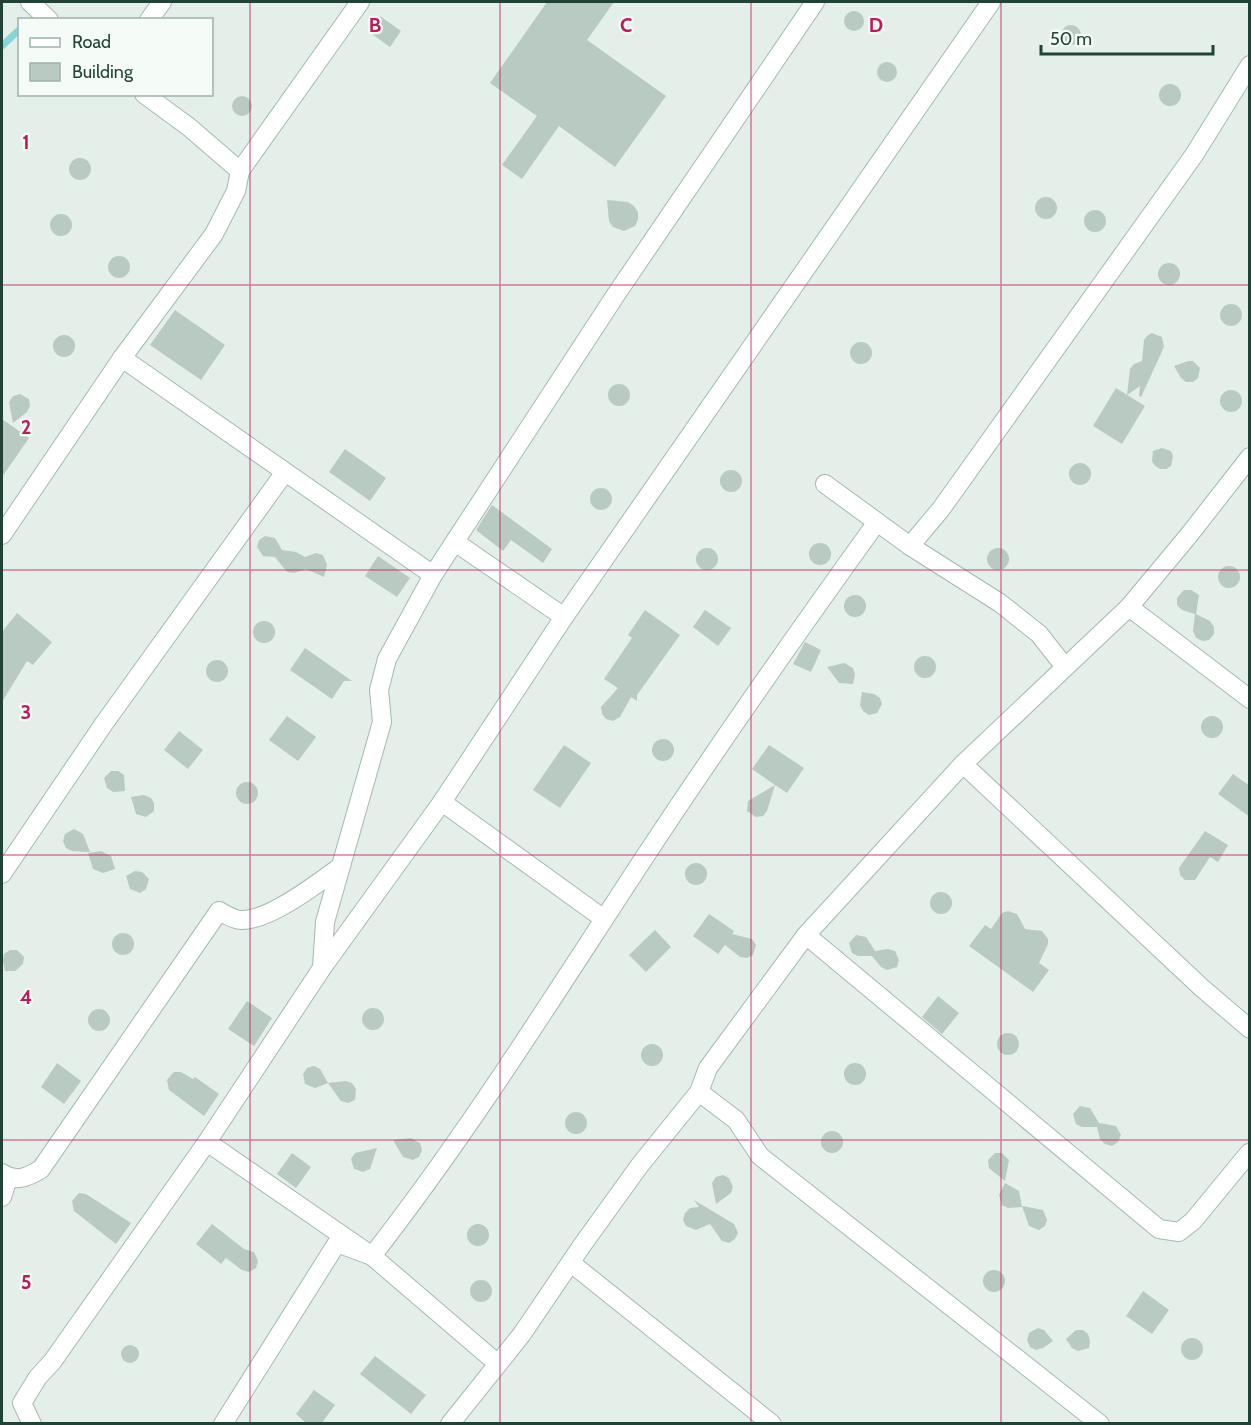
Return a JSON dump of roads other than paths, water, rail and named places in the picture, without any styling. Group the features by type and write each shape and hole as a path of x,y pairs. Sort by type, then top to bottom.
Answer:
{"street":[{"path":"30,2 47,18"},
{"path":"150,18 162,2"},
{"path":"2,535 122,358 214,234 236,191 240,171 360,2"},
{"path":"322,968 324,922 382,722 379,690 387,659 433,574 615,296 815,2"},
{"path":"32,1424 22,1403 38,1377 52,1362 207,1142 322,968 442,802 564,617 991,2"},
{"path":"910,546 941,510 1194,155 1250,65"},
{"path":"147,96 189,127 240,171"},
{"path":"122,358 433,574"},
{"path":"450,1424 498,1364 640,1165 699,1092 708,1068 806,935 963,764 1129,607 1250,457"},
{"path":"2,874 103,725 285,472"},
{"path":"825,484 910,546 1000,603 1039,634 1065,667"},
{"path":"372,1256 484,1102 782,655 877,522"},
{"path":"455,542 564,617"},
{"path":"1129,607 1250,699"},
{"path":"963,764 1202,988 1250,1029"},
{"path":"442,802 604,919"},
{"path":"2,1197 5,1175 26,1179 41,1169 219,911 240,920 267,914 314,886 340,867"},
{"path":"806,935 1159,1228 1179,1232 1192,1221 1249,1154"},
{"path":"699,1092 736,1120 760,1156 1100,1424"},
{"path":"207,1142 372,1256 498,1364"},
{"path":"223,1424 337,1243 372,1256"},
{"path":"571,1263 772,1424"}],"waterway":[{"path":"2,46 18,31"}]}
